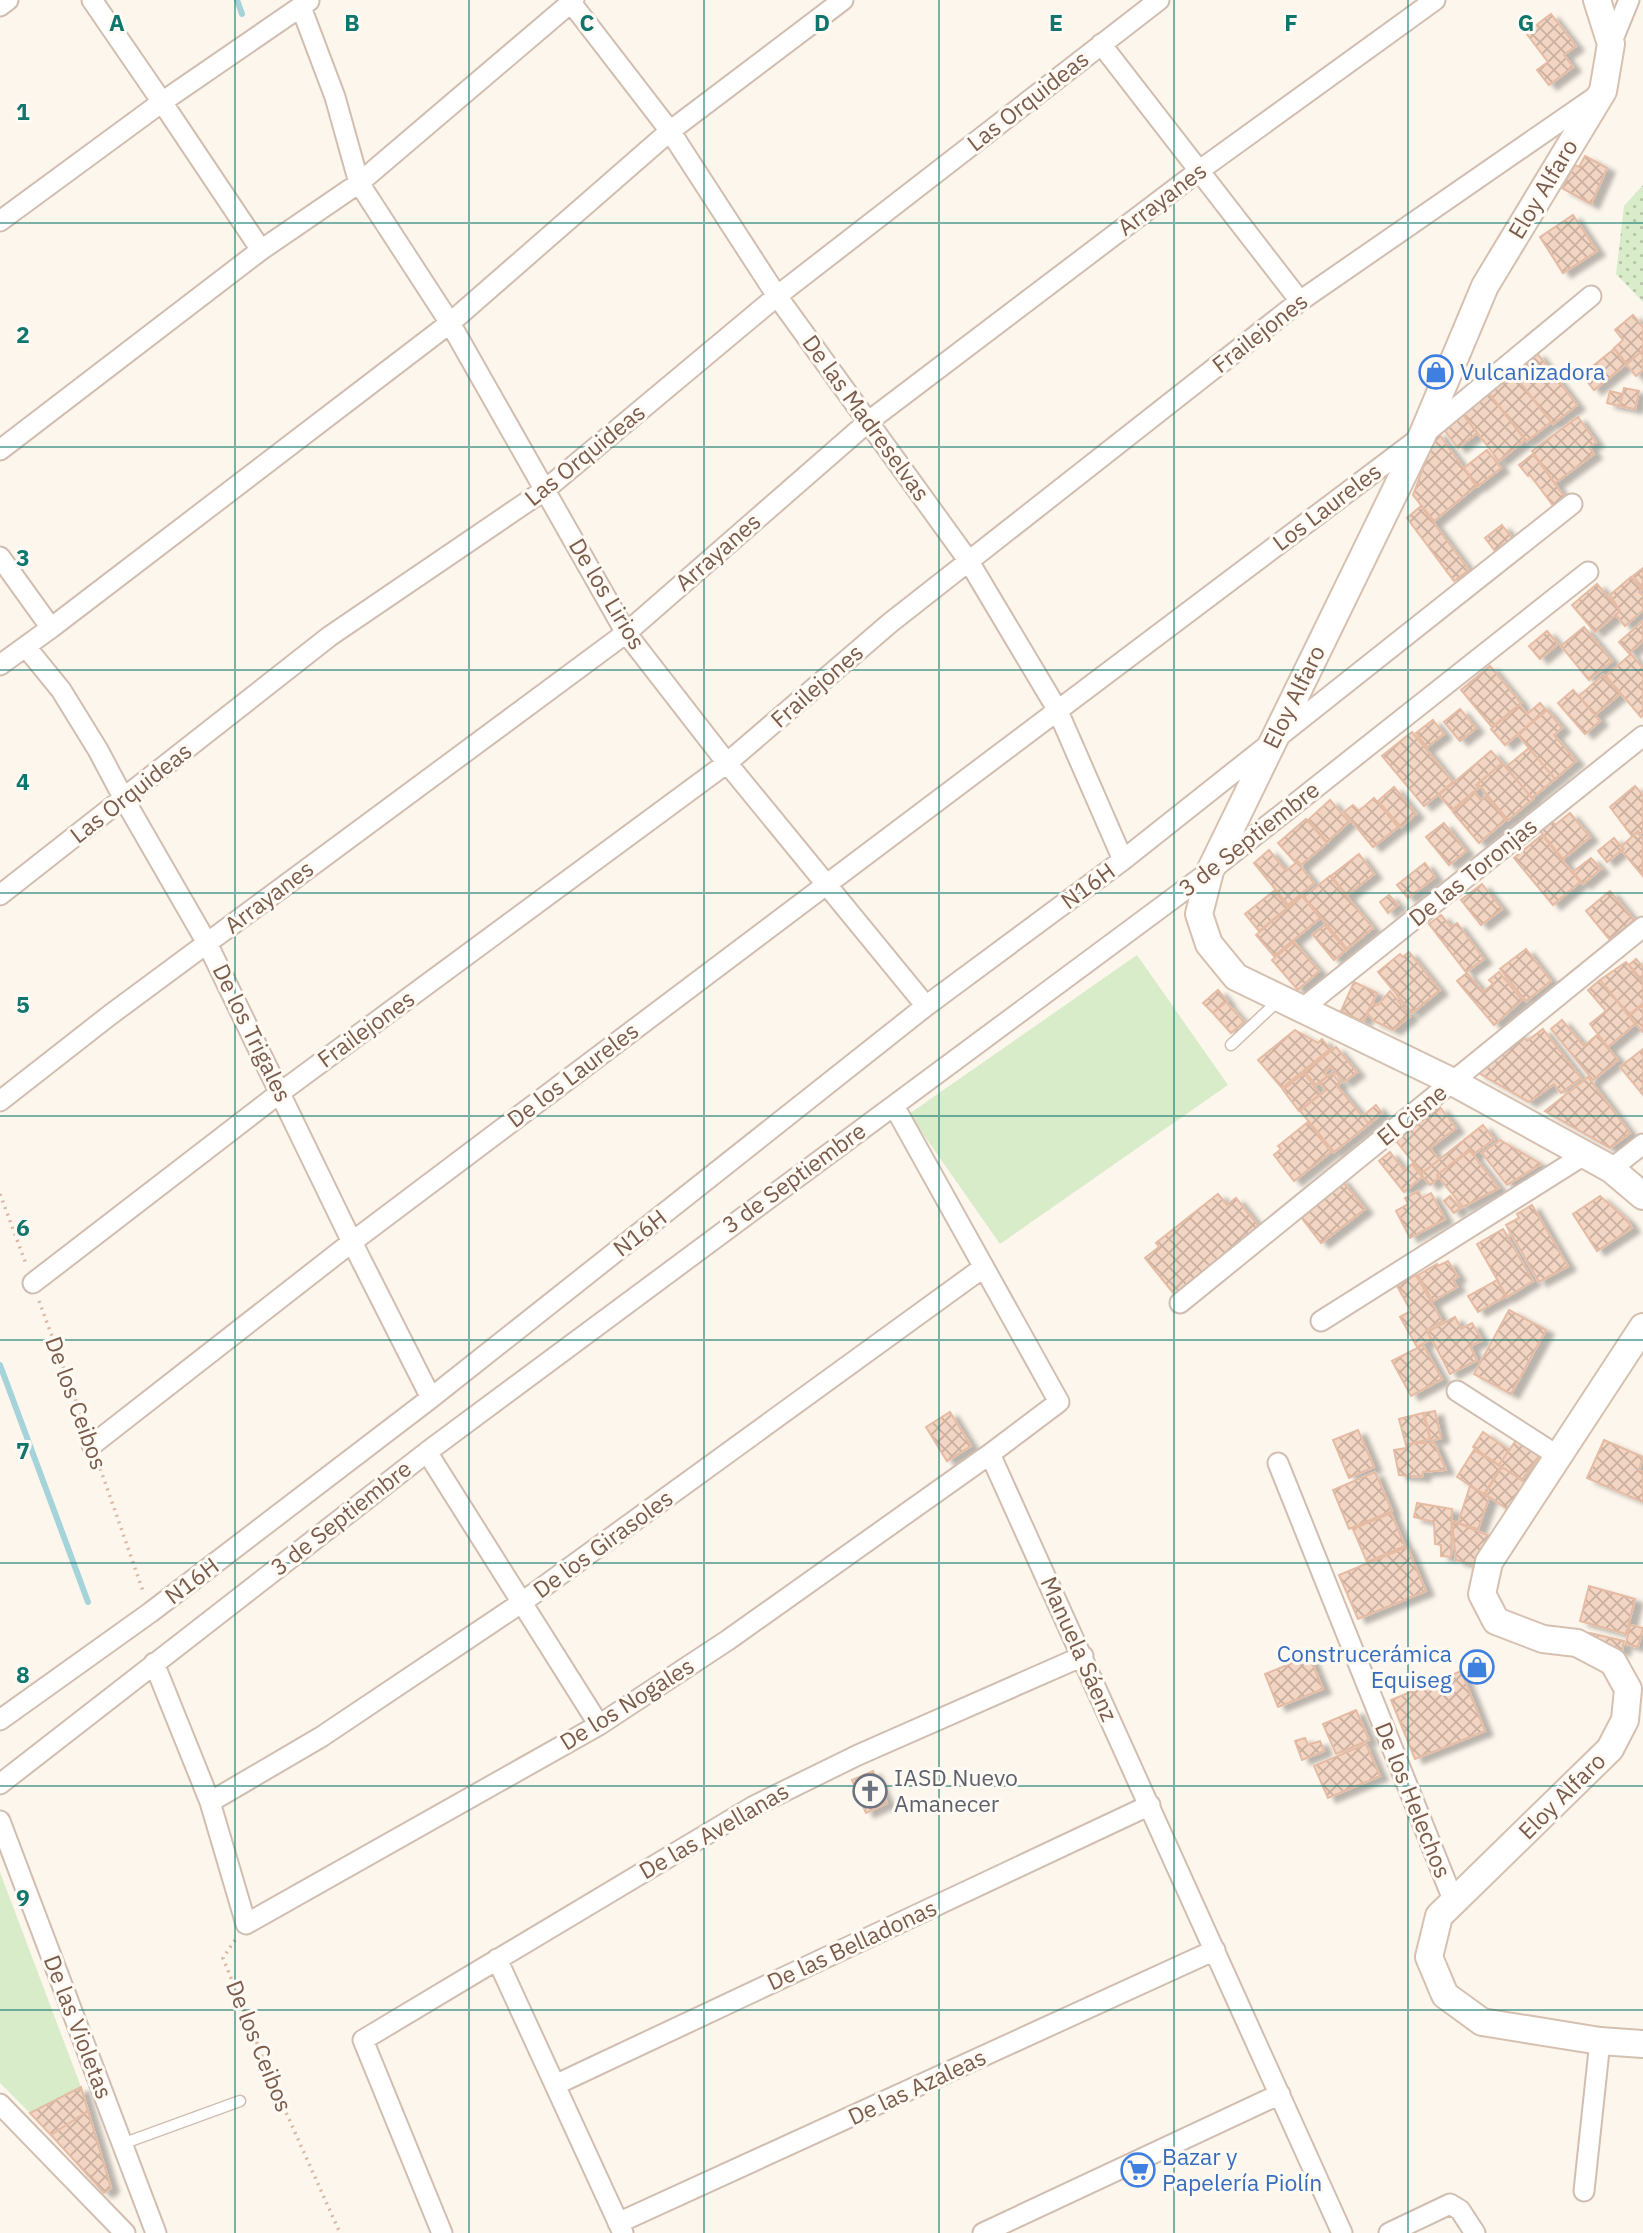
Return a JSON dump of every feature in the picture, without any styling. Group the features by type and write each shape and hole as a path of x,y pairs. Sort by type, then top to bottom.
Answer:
{"street":[{"path":"0,6 8,0"},
{"path":"92,0 261,250"},
{"path":"0,665 450,323 670,131 843,0"},
{"name":"Las Orquideas","path":"0,895 330,636 546,489 777,296 1159,0"},
{"name":"Arrayanes","path":"0,1101 626,633 869,421 1200,170 1435,0"},
{"name":"Eloy Alfaro","path":"1597,0 1611,44 1603,91 1485,286 1422,436 1210,871 1199,914 1209,944 1236,977 1452,1082 1611,1169 1643,1196"},
{"path":"1611,44 1629,0"},
{"path":"0,450 261,250 359,183 571,1"},
{"name":"De las Madreselvas","path":"571,1 670,131 777,296 968,560 1057,709 1123,860"},
{"path":"0,221 162,102 305,4"},
{"name":"De los Lirios","path":"305,4 359,183 450,323 626,633 727,763 926,1006"},
{"path":"1101,44 1300,301"},
{"name":"Frailejones","path":"33,1283 281,1091 727,763 968,560 1300,301 1603,91"},
{"name":"Los Laureles","path":"1057,709 1422,436 1591,296"},
{"name":"N16H","path":"0,1720 151,1612 431,1398 926,1006 1123,860 1572,504"},
{"path":"0,557 51,628"},
{"name":"3 de Septiembre","path":"0,1784 427,1452 1210,871 1588,572"},
{"name":"De los Trigales","path":"26,647 61,690 98,750 208,943 352,1242 431,1398"},
{"name":"De los Laureles","path":"92,1445 352,1242 1057,709"},
{"name":"De las Toronjas","path":"1292,1003 1643,736"},
{"name":"El Cisne","path":"1180,1303 1643,927"},
{"path":"894,1105 1059,1402 990,1454"},
{"path":"1611,1169 1643,1144"},
{"path":"1321,1321 1584,1155"},
{"name":"De los Girasoles","path":"210,1802 321,1737 522,1603 984,1267"},
{"name":"Eloy Alfaro","path":"1643,1327 1489,1562 1482,1594 1496,1621 1543,1639 1577,1643 1613,1662 1628,1689 1625,1720 1609,1749 1439,1916 1429,1957 1445,1995 1482,2022 1600,2041 1643,2044"},
{"path":"1457,1391 1558,1456"},
{"path":"427,1452 599,1725"},
{"name":"Manuela Sáenz","path":"990,1454 1342,2233"},
{"name":"De los Nogales","path":"246,1924 599,1725 728,1640 990,1454"},
{"name":"De los Helechos","path":"1278,1463 1454,1902"},
{"name":"De las Avellanas","path":"442,2233 363,2039 754,1806 858,1755 1083,1656"},
{"path":"155,1662 210,1802 246,1924"},
{"name":"De las Belladonas","path":"555,2085 1150,1805"},
{"name":"De las Violetas","path":"0,1821 156,2233"},
{"name":"De las Azaleas","path":"620,2228 1215,1950"},
{"path":"497,1959 620,2228"},
{"path":"1584,2191 1600,2041"},
{"path":"983,2233 1280,2094"},
{"path":"0,2104 125,2233"},
{"path":"1388,2233 1450,2204 1460,2210 1475,2233"}],"lane":[{"name":"De las Toronjas","path":"1231,1045 1292,1003"},
{"path":"122,2144 240,2101"}],"path":[{"name":"De los Ceibos","path":"0,1194 151,1612"},
{"name":"De los Ceibos","path":"246,1924 223,1958 272,2081 340,2233"}],"green space":[{"path":"1643,185 1643,302 1616,274 1624,206"},
{"path":"1137,955 1228,1085 1000,1244 909,1114"},
{"path":"0,1872 81,2087 30,2113 0,2083"}],"building":[{"path":"1551,14 1576,46 1564,55 1573,67 1549,85 1537,70 1548,62 1526,33"},
{"path":"1585,156 1607,168 1591,204 1562,188 1575,165 1579,167"},
{"path":"1573,215 1597,251 1563,273 1540,237"},
{"path":"1633,315 1643,327 1643,350 1627,364 1614,348 1623,340 1615,330"},
{"path":"1614,349 1626,364 1594,390 1582,375"},
{"path":"1643,350 1643,370 1636,376 1626,364"},
{"path":"1537,353 1577,405 1553,424 1512,372"},
{"path":"1509,369 1551,422 1527,441 1485,388"},
{"path":"1624,388 1639,391 1635,409 1620,406"},
{"path":"1485,389 1525,440 1499,461 1459,409"},
{"path":"1610,391 1622,394 1619,406 1607,403"},
{"path":"1461,412 1477,433 1458,448 1442,427"},
{"path":"1578,417 1596,442 1589,447 1594,454 1555,483 1532,451"},
{"path":"1437,431 1476,486 1434,521 1413,495"},
{"path":"1487,450 1501,468 1478,486 1464,468"},
{"path":"1533,454 1566,499 1555,508 1519,465"},
{"path":"1421,506 1469,570 1454,581 1407,518"},
{"path":"1502,525 1512,538 1495,551 1485,538"},
{"path":"1643,568 1643,588 1633,576"},
{"path":"1631,577 1642,590 1639,592 1643,596 1643,610 1625,626 1616,615 1620,611 1610,595"},
{"path":"1597,584 1620,611 1595,632 1572,605"},
{"path":"1643,621 1643,641 1629,653 1619,642"},
{"path":"1584,627 1612,661 1589,680 1561,646"},
{"path":"1547,631 1558,644 1540,659 1529,646"},
{"path":"1631,654 1643,668 1641,717 1606,676"},
{"path":"1490,666 1521,703 1492,727 1461,690"},
{"path":"1603,675 1620,694 1595,715 1579,696"},
{"path":"1573,690 1600,721 1585,734 1558,703"},
{"path":"1540,703 1546,710 1505,745 1491,729 1520,705 1527,714"},
{"path":"1460,709 1476,728 1460,741 1444,722"},
{"path":"1547,710 1562,728 1554,735 1576,761 1555,779 1518,735"},
{"path":"1433,720 1444,734 1427,747 1416,733"},
{"path":"1412,732 1453,782 1424,806 1382,756"},
{"path":"1529,748 1555,779 1532,798 1506,767"},
{"path":"1491,751 1502,763 1452,810 1439,795"},
{"path":"1502,763 1533,799 1508,820 1478,784"},
{"path":"1635,786 1643,795 1643,831 1632,836 1610,807"},
{"path":"1394,787 1416,814 1401,827 1378,801"},
{"path":"1475,793 1481,800 1486,796 1506,820 1479,843 1453,812"},
{"path":"1374,798 1398,827 1373,847 1344,812 1353,805 1359,811"},
{"path":"1330,800 1349,822 1327,842 1308,820"},
{"path":"1570,813 1590,837 1563,859 1540,831 1552,821 1555,825"},
{"path":"1306,819 1327,843 1301,865 1278,843"},
{"path":"1444,823 1466,851 1449,865 1426,837"},
{"path":"1637,832 1643,839 1642,875 1622,851 1622,846"},
{"path":"1542,835 1580,882 1553,905 1514,858"},
{"path":"1614,838 1623,849 1607,862 1598,851"},
{"path":"1269,850 1286,871 1297,862 1314,883 1288,905 1254,863"},
{"path":"1359,854 1374,874 1347,895 1331,876"},
{"path":"1591,858 1601,869 1583,884 1573,872"},
{"path":"1425,863 1435,877 1408,898 1397,885"},
{"path":"1330,876 1373,928 1347,949 1304,897"},
{"path":"1482,884 1502,909 1481,925 1461,900"},
{"path":"1274,891 1288,907 1259,931 1245,914"},
{"path":"1610,891 1634,920 1610,940 1586,911"},
{"path":"1389,895 1398,905 1388,913 1380,902"},
{"path":"1302,896 1320,918 1274,956 1256,935"},
{"path":"1441,915 1451,927 1457,923 1484,959 1466,972 1429,924"},
{"path":"1325,925 1346,950 1334,960 1313,935"},
{"path":"1294,942 1319,971 1298,990 1272,960"},
{"path":"1526,949 1551,981 1526,1001 1500,969"},
{"path":"1409,952 1440,990 1412,1013 1378,972 1400,954 1403,957"},
{"path":"1636,959 1643,967 1641,979 1629,965"},
{"path":"1626,962 1643,983 1643,1003 1629,1015 1600,980"},
{"path":"1499,972 1522,1000 1494,1025 1457,981 1467,973 1483,992 1493,984 1489,980"},
{"path":"1600,980 1635,1024 1608,1047 1590,1024 1606,1011 1588,990"},
{"path":"1354,982 1377,993 1363,1022 1341,1011"},
{"path":"1218,990 1227,1001 1213,1013 1203,1003"},
{"path":"1390,991 1410,1016 1393,1030 1374,1021 1367,1013 1372,1003 1378,1005"},
{"path":"1226,1002 1244,1022 1231,1033 1213,1013"},
{"path":"1643,1005 1643,1032 1629,1016"},
{"path":"1562,1020 1584,1046 1597,1035 1618,1060 1593,1080 1551,1029"},
{"path":"1543,1029 1581,1078 1561,1093 1554,1084 1529,1102 1477,1072 1521,1033 1527,1041"},
{"path":"1295,1030 1318,1043 1322,1039 1330,1049 1282,1088 1258,1060"},
{"path":"1336,1047 1357,1072 1344,1082 1331,1067 1324,1073 1327,1076 1316,1085 1305,1072"},
{"path":"1643,1049 1643,1095 1620,1067"},
{"path":"1304,1073 1320,1094 1299,1111 1283,1090"},
{"path":"1332,1073 1340,1083 1337,1086 1369,1124 1334,1152 1300,1111 1326,1090 1320,1083"},
{"path":"1588,1077 1630,1133 1610,1148 1545,1111"},
{"path":"1376,1105 1382,1113 1369,1124 1363,1116"},
{"path":"1440,1107 1456,1128 1430,1148 1439,1160 1422,1173 1396,1141"},
{"path":"1308,1122 1331,1152 1294,1181 1274,1155 1281,1149 1278,1146"},
{"path":"1483,1125 1494,1139 1474,1154 1470,1149 1437,1175 1438,1178 1430,1185 1421,1174"},
{"path":"1500,1140 1541,1164 1507,1185 1482,1153"},
{"path":"1470,1151 1499,1188 1463,1207 1437,1175"},
{"path":"1390,1152 1404,1170 1412,1164 1422,1177 1404,1192 1379,1161"},
{"path":"1340,1178 1365,1209 1321,1243 1301,1217"},
{"path":"1418,1191 1422,1198 1431,1193 1445,1219 1410,1238 1396,1211 1408,1204 1405,1198"},
{"path":"1218,1194 1227,1205 1236,1198 1260,1228 1175,1295 1145,1258 1159,1247 1156,1243"},
{"path":"1450,1196 1460,1208 1454,1213 1444,1201"},
{"path":"1600,1196 1627,1220 1632,1228 1597,1251 1573,1214"},
{"path":"1532,1205 1568,1266 1539,1282 1506,1225 1519,1218 1517,1214"},
{"path":"1503,1229 1533,1281 1507,1297 1477,1244"},
{"path":"1448,1261 1458,1277 1453,1280 1457,1287 1433,1301 1418,1275"},
{"path":"1416,1275 1442,1321 1426,1330 1431,1339 1417,1347 1400,1317 1411,1311 1397,1286"},
{"path":"1497,1280 1506,1296 1478,1312 1468,1296"},
{"path":"1509,1310 1546,1330 1511,1394 1474,1374"},
{"path":"1455,1317 1461,1329 1472,1323 1482,1340 1470,1346 1477,1360 1450,1374 1428,1332"},
{"path":"1423,1345 1442,1379 1411,1396 1392,1361"},
{"path":"1435,1411 1441,1438 1431,1441 1424,1413"},
{"path":"950,1412 971,1446 947,1461 926,1427"},
{"path":"1423,1413 1430,1439 1406,1445 1399,1419"},
{"path":"1358,1430 1374,1467 1349,1478 1333,1440"},
{"path":"1483,1432 1509,1450 1499,1465 1473,1447"},
{"path":"1519,1436 1542,1452 1522,1480 1499,1465"},
{"path":"1604,1440 1643,1457 1639,1470 1643,1472 1643,1502 1587,1478"},
{"path":"1415,1443 1434,1443 1446,1470 1423,1472 1422,1477 1399,1475 1394,1450"},
{"path":"1474,1450 1501,1467 1484,1494 1457,1477"},
{"path":"1502,1467 1530,1486 1512,1512 1485,1494"},
{"path":"1375,1472 1392,1511 1349,1529 1333,1490"},
{"path":"1470,1486 1489,1498 1478,1529 1458,1523"},
{"path":"1417,1503 1452,1509 1451,1557 1441,1556 1441,1545 1435,1544 1434,1522 1414,1517"},
{"path":"1391,1513 1405,1546 1367,1562 1353,1529"},
{"path":"1452,1521 1490,1536 1483,1567 1456,1560"},
{"path":"1407,1547 1426,1591 1358,1619 1339,1575"},
{"path":"1589,1586 1635,1599 1626,1634 1580,1621"},
{"path":"1630,1625 1643,1628 1638,1647 1626,1644"},
{"path":"1590,1633 1624,1641 1622,1651 1587,1643"},
{"path":"1309,1656 1323,1689 1278,1707 1265,1674"},
{"path":"1461,1671 1485,1731 1415,1759 1391,1700"},
{"path":"1356,1710 1369,1740 1336,1754 1323,1724"},
{"path":"1305,1738 1308,1745 1320,1741 1324,1751 1302,1760 1295,1741"},
{"path":"1366,1744 1380,1776 1328,1798 1314,1766"},
{"name":"IASD Nuevo Amanecer","path":"873,1771 887,1803 866,1813 852,1780"},
{"path":"81,2087 88,2111 51,2135 30,2113"},
{"path":"88,2111 111,2188 104,2193 51,2135"}],"waterway":[{"path":"237,0 242,14"},
{"path":"0,1365 88,1602"}],"place":[{"name":"Vulcanizadora","path":"1436,372"},
{"name":"Construcerámica Equiseg","path":"1477,1667"},
{"name":"IASD Nuevo Amanecer","path":"870,1791"},
{"name":"Bazar y Papelería Piolín","path":"1138,2170"}]}
